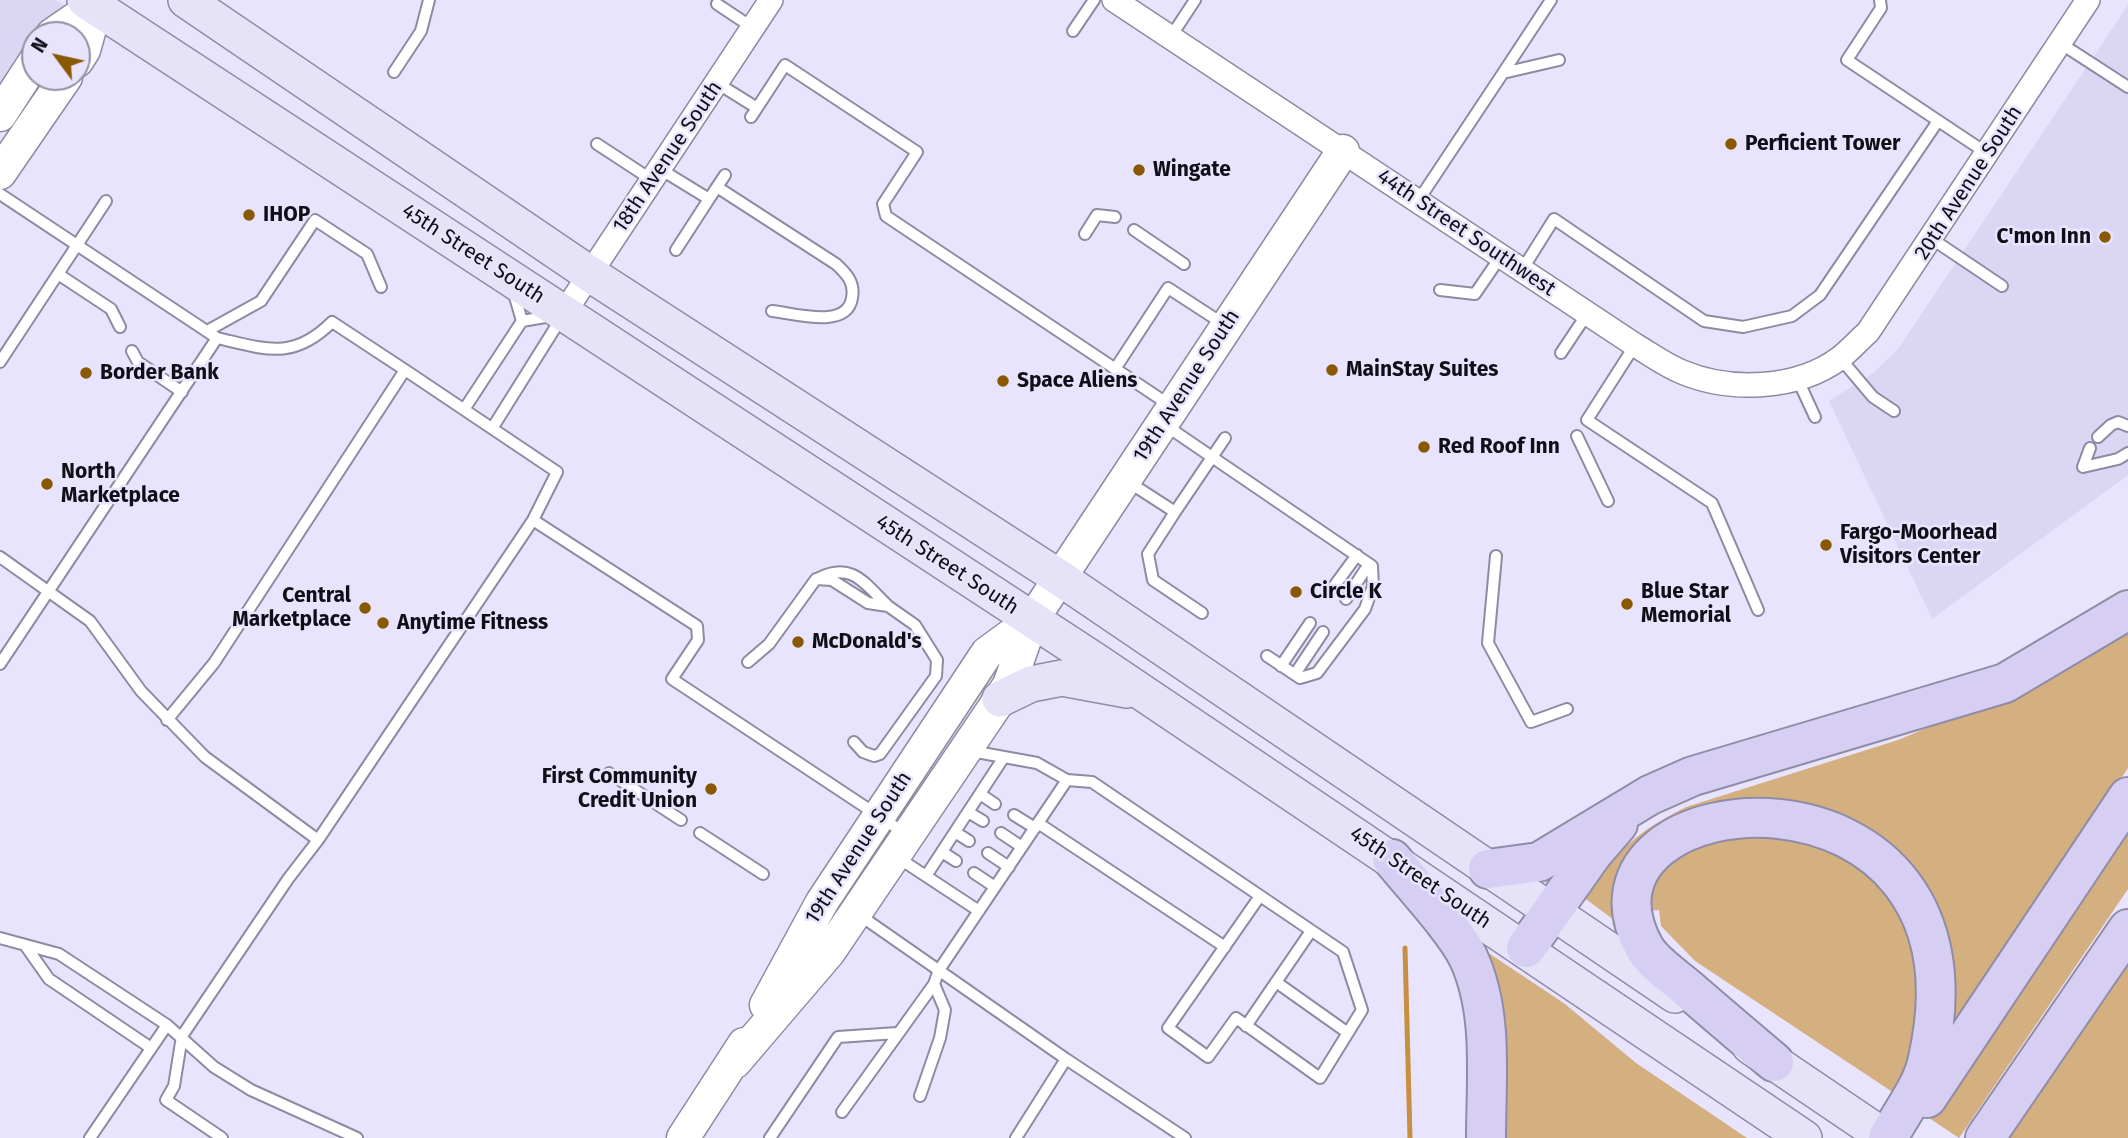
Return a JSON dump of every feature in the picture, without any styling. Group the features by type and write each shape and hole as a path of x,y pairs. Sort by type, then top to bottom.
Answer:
{"highway":[{"path":"1488,869 1539,862 1650,795 1693,776 2005,683 2128,610"},
{"path":"1901,1138 2019,955 2128,797"},
{"path":"1526,948 1593,852 1636,805"},
{"path":"1774,1062 1644,948 1636,923 1632,905 1635,882 1643,864 1668,843 1716,821 1769,816 1802,821 1846,835 1891,873 1920,915 1930,943 1937,986 1927,1065 1887,1138"},
{"path":"1392,859 1467,954 1479,985 1485,1019 1486,1138"},
{"path":"1985,1138 2128,929"}],"main road":[{"path":"186,0 590,274 1060,578 1887,1138"},
{"name":"45th Street South","path":"93,2 1392,859 1793,1131"},
{"path":"1000,699 1031,684 1062,678 1142,693"}],"street":[{"name":"18th Avenue South","path":"564,313 771,0"},
{"name":"44th Street Southwest","path":"1114,0 1587,314 1680,371 1709,381 1756,386 1797,378 1840,358"},
{"name":"20th Avenue South","path":"1840,358 1868,332 2088,0"},
{"path":"69,21 93,2"},
{"path":"89,21 93,2"},
{"path":"0,115 21,83"},
{"path":"0,173 56,91"},
{"name":"19th Avenue South","path":"735,1062 829,952 1000,699 1009,685 1032,620 1343,151"},
{"name":"19th Avenue South","path":"684,1137 735,1062 822,902 987,653 1032,620"}],"lane":[{"path":"394,72 421,31 429,0"},
{"path":"1073,31 1094,0"},
{"path":"1170,38 1195,0"},
{"path":"1418,201 1551,0"},
{"path":"1880,0 1881,8 1847,60 1988,154"},
{"path":"717,4 753,28"},
{"path":"2060,43 2128,87"},
{"path":"1503,73 1559,60"},
{"path":"717,83 754,112 785,65 917,152 883,204 886,216 1115,369 1212,457 1372,566 1373,586 1365,609 1317,673 1300,678 1267,656"},
{"path":"1522,270 1554,219 1704,321 1743,327 1792,316 1820,295 1938,121"},
{"path":"597,144 709,199"},
{"path":"676,250 725,175"},
{"path":"717,187 836,264 851,283 852,302 846,312 835,318 772,311"},
{"path":"0,194 218,338 276,352 319,335 332,322 465,408 557,472 533,520 318,840 288,879 182,1036 174,1086 166,1100 222,1138"},
{"path":"0,362 106,201"},
{"path":"1085,234 1097,215 1115,217"},
{"path":"207,331 261,301 315,220 367,254 382,287"},
{"path":"1134,230 1184,264"},
{"path":"1932,239 2002,286"},
{"path":"1440,290 1475,294 1501,256"},
{"path":"58,274 111,309 120,327"},
{"path":"510,278 522,321"},
{"path":"1115,369 1168,288 1226,326"},
{"path":"465,408 522,321 564,313"},
{"path":"492,427 550,340 564,313"},
{"path":"1561,353 1587,314"},
{"path":"0,664 218,338"},
{"path":"1635,345 1587,419 1712,503 1758,610"},
{"path":"132,351 138,362 182,392"},
{"path":"1840,358 1873,397 1894,411"},
{"path":"167,720 214,663 405,370"},
{"path":"1797,378 1815,417"},
{"path":"2098,437 2111,425 2119,422 2128,426"},
{"path":"1577,436 1608,501"},
{"path":"1202,613 1153,580 1148,554 1225,438"},
{"path":"2090,449 2083,467 2119,459 2128,453"},
{"path":"1125,479 1175,512"},
{"path":"533,520 697,626 698,640 672,679 878,816 926,876 979,911"},
{"path":"1332,589 1357,555"},
{"path":"1496,556 1488,643 1531,722 1567,709"},
{"path":"0,557 90,621 120,664 167,720 234,781 318,840"},
{"path":"1346,599 1369,564"},
{"path":"748,662 769,644 816,579 832,580 868,603 888,607 915,625 937,660 936,676 880,754 874,756 863,752 855,741"},
{"path":"1281,666 1310,623"},
{"path":"1295,674 1323,632"},
{"path":"965,750 1037,763 1067,780 1092,782 1343,952 1362,1010 1320,1078 1236,1018 1208,1057 1168,1028 1260,896"},
{"path":"926,876 1004,757"},
{"path":"609,773 681,820"},
{"path":"842,1112 934,984 939,970 1067,780"},
{"path":"981,794 995,804"},
{"path":"968,812 982,821"},
{"path":"1014,815 1036,825 1225,947"},
{"path":"955,832 969,841"},
{"path":"700,833 763,874"},
{"path":"1001,833 1022,847"},
{"path":"942,852 956,861"},
{"path":"988,853 1009,867"},
{"path":"974,873 995,887"},
{"path":"855,913 1181,1137"},
{"path":"1246,1026 1311,931"},
{"path":"0,938 59,954 167,1025 214,1067 251,1090 340,1135 357,1138"},
{"path":"25,945 49,979 152,1048"},
{"path":"1276,982 1348,1033"},
{"path":"920,1096 940,1038 945,1010 934,984"},
{"path":"90,1138 167,1025"},
{"path":"769,1138 838,1037 897,1033"},
{"path":"1016,1138 1066,1059"}],"shaded area":[{"path":"0,0 56,0 71,10 64,21 21,21 21,87 0,119"},
{"path":"2128,5 2128,475 1932,619 1829,401 1873,373 1898,349"},
{"path":"2128,624 2128,768 1960,1018 1949,1014 1918,887 1718,808 1624,917 1614,920 1583,897 1607,867 1639,835 1686,807 1898,740 1968,711"},
{"path":"2128,824 2128,889 1959,1138 1929,1118"},
{"path":"1712,831 1835,842 1904,905 1925,1016 1897,1095 1695,961 1661,926 1659,910 1647,911 1655,874"},
{"path":"1472,942 1565,1004 1636,1063 1747,1138 1495,1138"},
{"path":"2128,965 2128,1138 2010,1138"}],"waterway":[{"path":"1405,948 1410,1138"}],"place":[{"name":"Perficient Tower","path":"1731,144"},
{"name":"Wingate","path":"1139,170"},
{"name":"IHOP","path":"249,215"},
{"name":"C'mon Inn","path":"2105,237"},
{"name":"MainStay Suites","path":"1332,370"},
{"name":"Border Bank","path":"86,373"},
{"name":"Space Aliens","path":"1003,381"},
{"name":"Red Roof Inn","path":"1424,447"},
{"name":"North Marketplace","path":"47,484"},
{"name":"Fargo-Moorhead Visitors Center","path":"1826,545"},
{"name":"Circle K","path":"1296,592"},
{"name":"Blue Star Memorial","path":"1627,604"},
{"name":"Central Marketplace","path":"365,608"},
{"name":"Anytime Fitness","path":"383,623"},
{"name":"McDonald's","path":"798,642"},
{"name":"First Community Credit Union","path":"711,789"}]}
